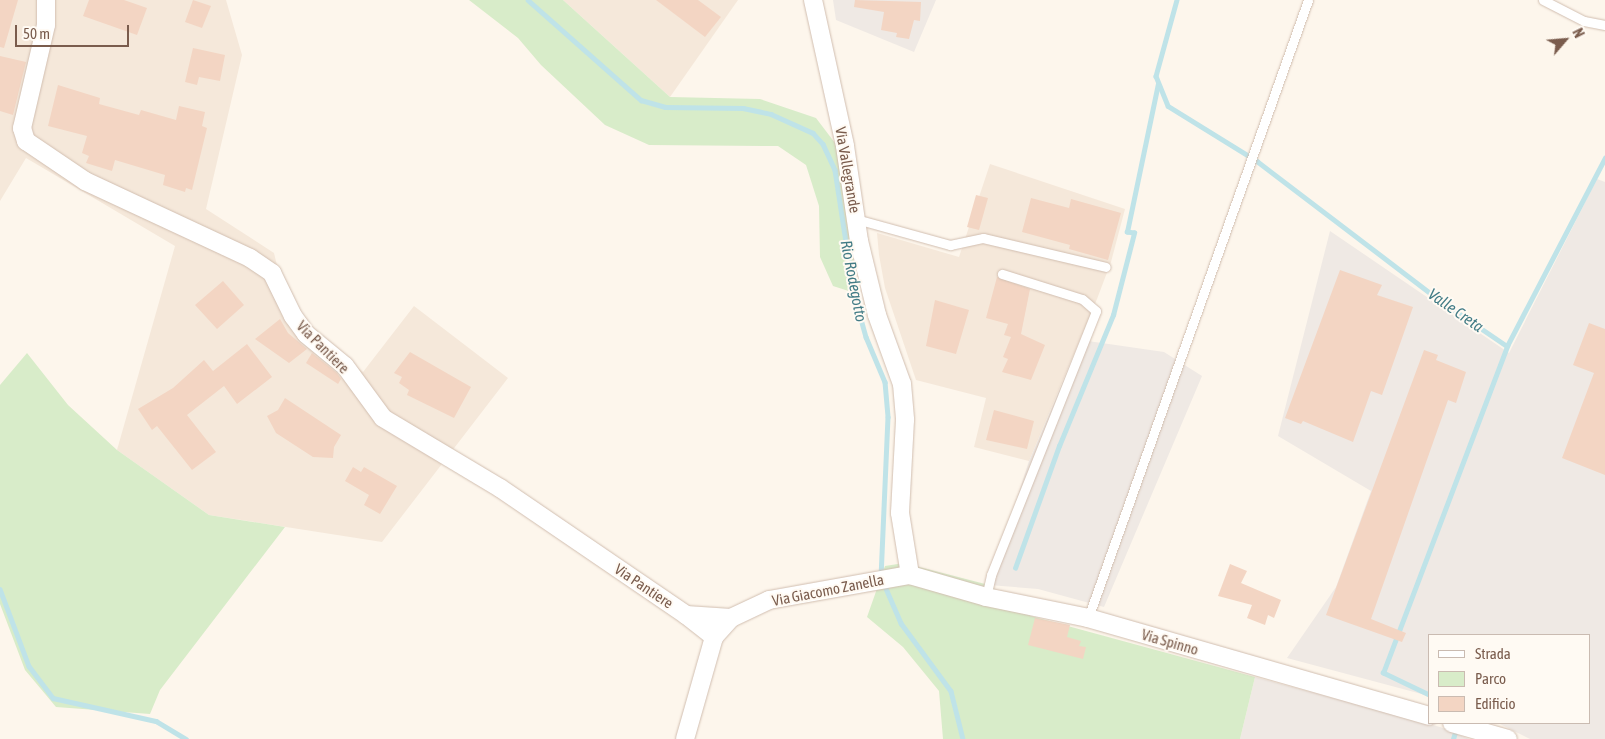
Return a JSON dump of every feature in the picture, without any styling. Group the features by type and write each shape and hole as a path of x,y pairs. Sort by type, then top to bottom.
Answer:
{"street":[{"name":"Via Pantiere","path":"46,0 46,25 22,128 26,141 85,181 250,258 272,273 293,316 306,334 345,366 383,418 500,488 686,615 714,637"},
{"name":"Via Vallegrande","path":"813,0 877,315 902,384 905,420 900,514 910,575"},
{"name":"Via Spinno","path":"910,575 986,597 1088,618 1428,716"},
{"name":"Via Giacomo Zanella","path":"685,739 714,637 731,618 770,600 910,575"},
{"name":"Via Pantiere","path":"686,615 731,618"},
{"path":"1456,724 1508,739"}],"lane":[{"path":"1088,618 1308,0"},
{"path":"1543,0 1584,20 1605,25"},
{"path":"856,219 950,245 983,238 1106,267"},
{"path":"986,597 991,575 1096,311 1082,299 1002,274"}],"shaded area":[{"path":"0,0 226,0 242,55 206,209 274,253 289,315 363,372 414,306 508,378 382,542 209,515 117,450 175,246 26,158 0,201"},
{"path":"563,0 738,0 670,97"},
{"path":"833,0 936,0 914,52 836,20"},
{"path":"990,164 1125,209 1111,262 1097,299 1029,461 974,447 986,398 916,380 885,288 879,255 877,233 959,257"},
{"path":"1597,179 1605,182 1605,739 1530,739 1500,724 1590,724 1590,634 1428,634 1428,696 1287,658 1336,587 1371,491 1278,436 1330,231 1509,353"},
{"path":"1081,340 1164,352 1202,376 1104,607 1038,589 989,585 1029,461"},
{"path":"1255,677 1440,727 1469,739 1240,739"}],"green space":[{"path":"469,0 563,0 670,97 760,99 816,118 835,143 842,171 858,294 833,286 820,257 819,206 806,165 778,146 649,145 605,125 541,65 518,38"},
{"path":"27,353 68,405 117,450 209,515 285,527 160,690 150,714 56,707 25,670 0,604 0,385"},
{"path":"904,563 989,585 1031,616 1255,677 1240,739 943,739 939,691 903,647 867,617 885,566"}],"building":[{"path":"0,0 18,0 4,48 0,47"},
{"path":"89,0 124,0 147,8 137,35 83,16"},
{"path":"193,0 211,6 202,28 185,22"},
{"path":"656,0 698,0 721,17 705,37"},
{"path":"855,0 921,2 920,21 914,20 909,39 896,37 897,33 881,30 884,12 854,7"},
{"path":"193,48 225,55 220,81 199,77 197,85 185,82"},
{"path":"0,56 26,62 13,115 0,111"},
{"path":"58,85 100,98 99,104 139,115 141,110 176,120 179,106 205,112 202,126 207,128 192,190 186,188 185,192 163,185 165,175 115,160 112,171 86,163 89,156 82,153 87,136 48,126"},
{"path":"976,195 988,198 979,230 967,227"},
{"path":"1031,198 1069,208 1071,199 1121,213 1108,260 1069,249 1070,245 1022,232"},
{"path":"1340,270 1382,285 1377,295 1413,307 1382,395 1371,391 1353,442 1303,421 1301,424 1285,418"},
{"path":"997,277 1030,289 1021,334 1045,345 1031,380 1002,372 1008,359 1003,357 1011,337 1004,335 1008,324 986,318"},
{"path":"223,281 244,305 217,329 195,305"},
{"path":"935,300 969,310 956,354 926,346"},
{"path":"280,319 288,333 307,349 289,363 255,339"},
{"path":"1589,323 1605,329 1605,475 1562,458 1594,373 1573,365"},
{"path":"247,344 272,377 237,404 224,386 187,415 216,452 192,470 157,426 152,430 138,409 173,388 204,360 213,371"},
{"path":"1424,350 1438,355 1436,360 1466,372 1456,403 1448,400 1371,619 1406,633 1402,642 1326,615"},
{"path":"410,352 471,387 454,418 407,395 409,390 399,383 402,377 394,373"},
{"path":"312,353 337,373 341,379 338,384 306,363"},
{"path":"285,398 341,435 334,447 333,458 313,457 276,433 267,416 278,410"},
{"path":"994,410 1034,421 1027,449 986,440"},
{"path":"353,467 361,472 364,467 397,486 380,514 364,505 369,495 345,481"},
{"path":"1230,564 1247,571 1241,583 1281,600 1274,618 1268,615 1265,625 1247,618 1252,605 1218,596"},
{"path":"1035,618 1070,625 1067,637 1081,641 1079,646 1086,647 1083,659 1028,645"}],"waterway":[{"name":"Rio Rodegotto","path":"528,0 641,100 665,107 743,108 771,114 813,133 823,144 835,170 854,294 866,337 885,382 888,417 881,576"},
{"name":"Valle Creta","path":"1177,0 1156,76 1168,106 1257,161 1438,299 1507,346"},
{"path":"1015,568 1059,446 1113,315 1134,233 1127,232 1158,84"},
{"name":"Valle Creta","path":"1428,695 1383,673 1507,346 1605,158"},
{"name":"Rio Rodegotto","path":"884,584 901,623 951,691 963,739"},
{"path":"0,589 29,666 53,698 156,721 186,739"},
{"name":"Valle Creta","path":"1453,739 1456,729"}]}
